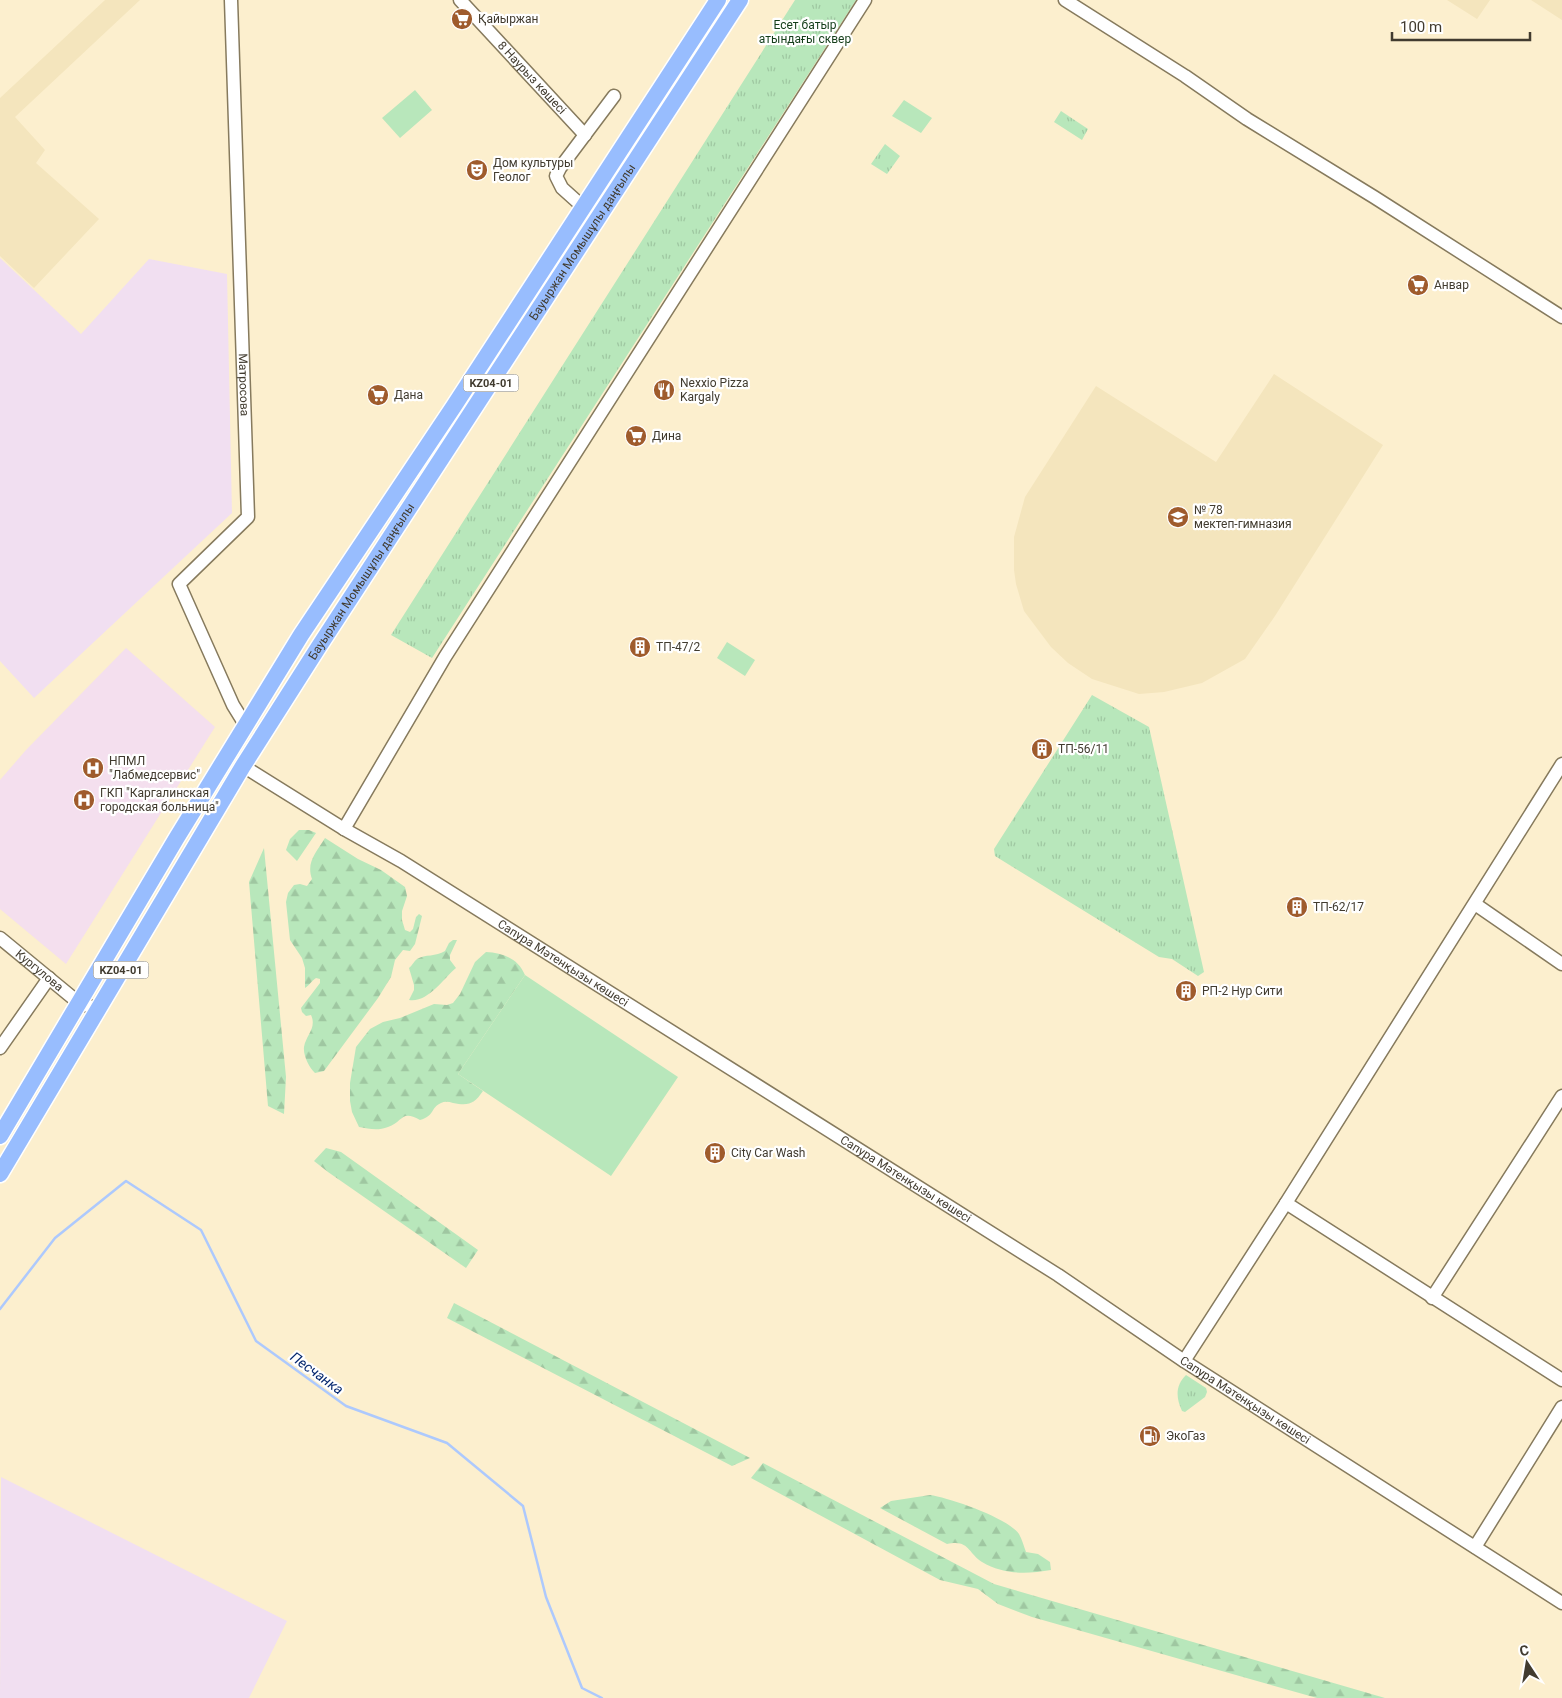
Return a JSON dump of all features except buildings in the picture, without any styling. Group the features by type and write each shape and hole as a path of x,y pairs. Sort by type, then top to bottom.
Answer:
{"main road":[{"name":"Бауыржан Момышұлы даңғылы","path":"0,1136 301,635 454,406 582,206 718,0"},
{"name":"Бауыржан Момышұлы даңғылы","path":"0,1174 243,766 740,0"},
{"path":"674,67 690,78"},
{"path":"301,635 318,648"},
{"path":"227,756 243,766"}],"street":[{"name":"Матросова","path":"231,0 248,517 179,584 233,705 246,726"},
{"name":"8 Наурыз көшесі","path":"460,0 585,135"},
{"path":"344,829 445,657 865,0"},
{"path":"1065,0 1185,76 1247,119 1374,197 1562,317"},
{"path":"582,206 562,188 556,176 614,96"},
{"path":"1184,1361 1286,1203 1562,764"},
{"name":"Сапура Мәтенқызы көшесі","path":"243,766 344,829 408,866 1058,1274 1184,1361 1562,1603"},
{"path":"1475,904 1562,964"},
{"name":"Кургулова","path":"0,938 79,1003"},
{"path":"0,1048 49,978"},
{"path":"79,1003 98,1009"},
{"path":"1432,1298 1562,1096"},
{"path":"1286,1203 1562,1380"},
{"path":"1475,1547 1562,1407"}],"shaded area":[{"path":"105,0 140,0 15,117 45,150 36,163 99,219 34,288 0,256 0,98"},
{"path":"1447,0 1490,0 1477,19"},
{"path":"1531,0 1562,0 1562,20"},
{"path":"0,258 81,334 149,259 227,274 232,513 34,698 0,661"},
{"name":"№ 78 мектеп-гимназия","path":"1274,374 1383,445 1275,616 1245,659 1202,683 1164,692 1139,694 1092,679 1068,663 1051,647 1024,611 1014,570 1014,537 1025,497 1096,386 1216,462"},
{"name":"ГКП \"Каргалинская городская больница\"","path":"126,648 215,727 66,964 0,909 0,780 26,750"},
{"path":"1,1477 287,1621 249,1698 0,1698"}],"green space":[{"name":"Есет батыр атындағы сквер","path":"795,0 856,0 432,658 391,635"},
{"path":"415,90 432,110 400,138 382,118"},
{"path":"904,100 932,118 921,133 892,116"},
{"path":"1061,111 1088,129 1082,140 1054,122"},
{"path":"885,144 900,156 887,174 871,164"},
{"path":"727,642 755,660 745,676 717,658"},
{"path":"1092,695 1149,727 1204,972 1198,976 1172,959 1159,957 995,856 994,849"},
{"path":"299,830 309,830 316,833 297,861 286,850 290,839"},
{"path":"325,838 358,859 381,870 405,887 407,896 402,911 402,920 405,930 410,932 413,929 416,917 419,914 422,916 415,944 410,951 403,950 395,960 391,977 378,998 324,1071 315,1073 304,1054 305,1043 312,1028 313,1020 311,1015 306,1016 302,1012 301,1008 320,983 320,979 316,978 305,988 305,968 302,958 290,940 286,902 288,893 294,885 307,886 312,879 310,873 311,863"},
{"path":"264,848 286,1077 284,1114 268,1106 249,882"},
{"path":"453,940 457,940 450,955 450,960 456,968 429,994 423,998 409,1000 414,990 414,985 409,968 420,957 445,951"},
{"path":"486,952 504,955 518,964 525,975 458,1074 483,1091 471,1103 441,1103 428,1116 420,1120 405,1116 393,1125 381,1129 359,1127 352,1112 350,1101 350,1083 356,1047 370,1029 383,1022 400,1018 434,1004 447,1005 453,1003 460,994 475,962"},
{"path":"525,975 678,1077 611,1176 458,1074"},
{"path":"326,1148 341,1152 478,1250 466,1268 314,1161"},
{"path":"454,1303 750,1458 732,1466 447,1318"},
{"path":"1186,1375 1206,1388 1207,1392 1205,1397 1185,1412 1182,1411 1180,1406 1178,1388"},
{"path":"763,1463 994,1584 1385,1698 1317,1698 1032,1617 998,1604 978,1589 940,1580 751,1478"},
{"path":"930,1495 964,1504 991,1515 1013,1528 1019,1534 1026,1552 1038,1554 1050,1562 1051,1570 1024,1573 990,1566 977,1558 964,1545 960,1543 947,1544 880,1508 891,1501"}],"waterway":[{"name":"Песчанка","path":"0,1309 55,1238 126,1181 201,1230 256,1341 346,1406 447,1443 523,1506 546,1597 582,1688 602,1698"}],"place":[{"name":"Қайыржан","path":"462,19"},
{"name":"Дом культуры Геолог","path":"477,170"},
{"name":"Анвар","path":"1418,285"},
{"name":"Nexxio Pizza Kargaly","path":"664,390"},
{"name":"Дана","path":"378,395"},
{"name":"Дина","path":"636,436"},
{"name":"№ 78 мектеп-гимназия","path":"1178,517"},
{"name":"ТП-47/2","path":"640,647"},
{"name":"ТП-56/11","path":"1042,749"},
{"name":"НПМЛ \"Лабмедсервис\"","path":"93,768"},
{"name":"ГКП \"Каргалинская городская больница\"","path":"84,800"},
{"name":"ТП-62/17","path":"1297,907"},
{"name":"РП-2 Нур Сити","path":"1186,991"},
{"name":"City Car Wash","path":"715,1153"},
{"name":"ЭкоГаз","path":"1150,1436"}]}
